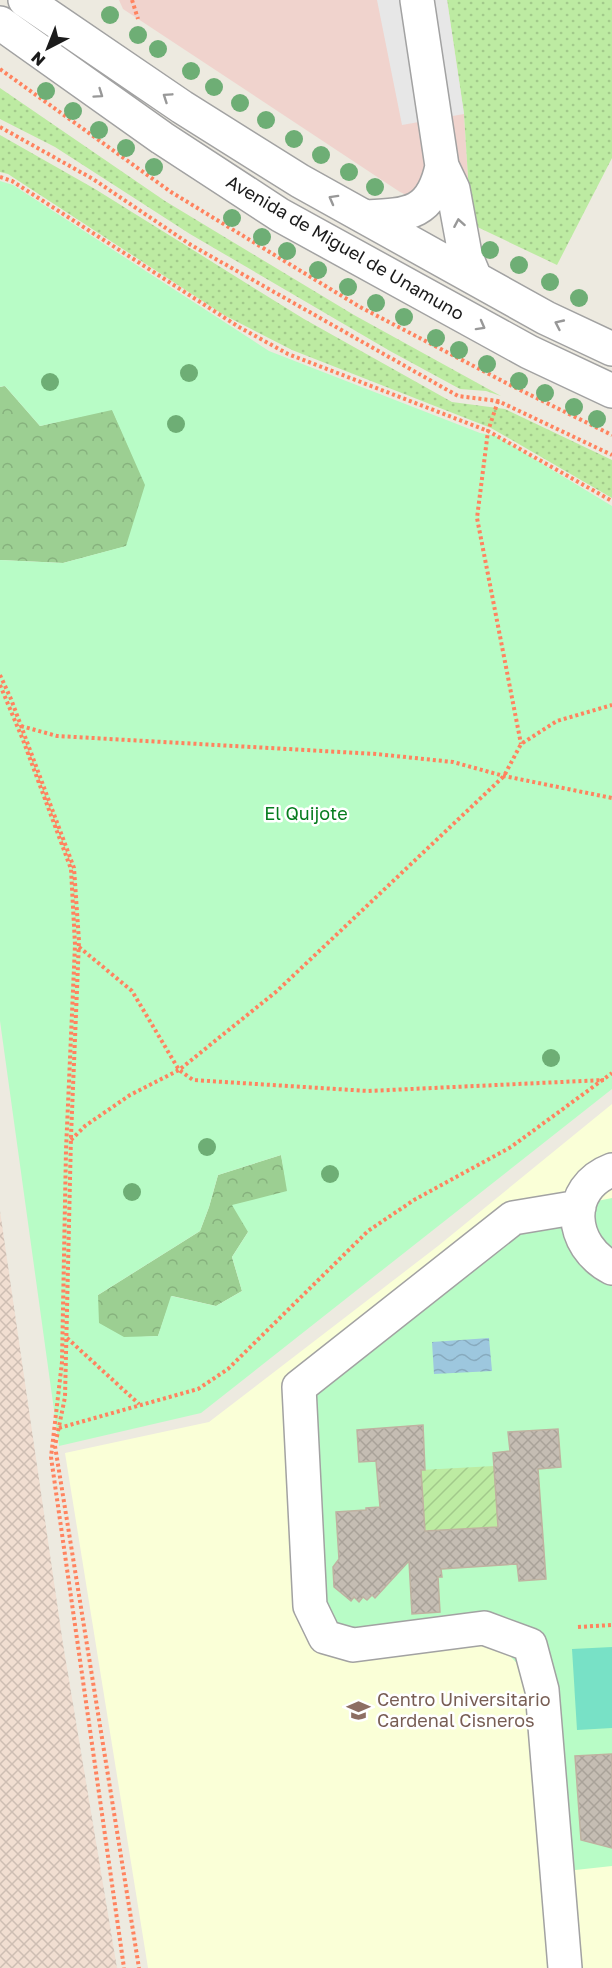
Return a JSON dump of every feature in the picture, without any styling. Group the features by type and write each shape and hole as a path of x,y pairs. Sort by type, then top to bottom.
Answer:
{"street":[{"name":"Avenida de Miguel de Unamuno","path":"25,0 182,107 300,180 546,318 612,349"},
{"path":"417,0 442,166 453,189 465,254 475,279"},
{"name":"Avenida de Miguel de Unamuno","path":"0,23 162,138 280,215 529,352 612,391"},
{"path":"366,217 388,216 422,207 432,196 442,166"},
{"path":"612,1170 596,1179 585,1192 579,1207 578,1226 584,1243 595,1257 612,1268"},
{"path":"565,1968 542,1690 530,1645 484,1628 353,1645 325,1637 310,1606 299,1388 513,1218 579,1207"}],"path":[{"path":"132,0 138,20"},
{"path":"0,127 93,179 191,245 458,396 498,401 612,455"},
{"path":"0,177 12,181 211,310 288,354 488,430 612,501"},
{"path":"498,401 488,430 477,518 521,744"},
{"path":"0,675 74,868 79,947 71,1141 65,1397 55,1446 139,1968"},
{"path":"0,686 23,740 71,869 75,945 66,1150 62,1362 51,1457 124,1968"},
{"path":"71,1141 85,1126 130,1095 179,1070 277,992 504,776 521,744 557,722 612,705"},
{"path":"21,726 57,736 376,754 453,762 504,776 612,798"},
{"path":"79,947 132,991 179,1070 193,1080 368,1092 604,1080"},
{"path":"58,1428 198,1389 228,1369 368,1231 414,1200 511,1147 612,1073"},
{"path":"66,1337 140,1404"},
{"path":"578,1627 612,1625"}],"shaded area":[{"path":"119,0 447,0 464,114 471,224 400,192 123,9"},
{"path":"377,0 447,0 464,114 402,125"},
{"name":"Centro Universitario Cardenal Cisneros","path":"612,1104 612,1968 148,1968 65,1453 209,1422 438,1246"},
{"path":"0,1211 63,1644 117,1968 0,1968"}],"green space":[{"path":"447,0 612,0 612,158 557,265 471,224 464,114"},
{"path":"0,88 165,201 354,315 501,396 486,391 460,389 390,351 190,234 55,147 0,119"},
{"path":"0,135 95,189 304,319 452,402 505,409 612,460 612,498 491,428 292,350 224,315 8,174 0,172"},
{"name":"El Quijote","path":"0,181 13,185 269,351 480,433 496,436 612,506 612,1089 201,1413 59,1446 0,1021 0,560 63,563 126,546 145,485 112,410 40,426 5,386 0,387","holes":["281,1155 287,1191 232,1205 248,1232 232,1257 242,1291 216,1306 171,1296 158,1336 124,1337 99,1323 98,1295 200,1231 218,1175"]},
{"path":"5,386 40,426 112,409 146,485 127,546 63,563 0,560 0,387"},
{"path":"281,1155 288,1191 248,1232 232,1257 242,1291 216,1306 172,1296 158,1336 124,1338 98,1323 98,1295 200,1231 218,1175"},
{"path":"612,1198 612,1866 557,1872 542,1690 484,1628 325,1637 299,1387 513,1218"},
{"path":"494,1466 498,1527 425,1531 421,1470"},
{"path":"612,1647 612,1728 577,1730 572,1649"}],"water":[{"path":"489,1338 492,1371 434,1374 432,1342"}],"building":[{"path":"423,1425 425,1470 421,1470 425,1531 498,1527 493,1453 510,1451 508,1432 558,1429 561,1467 538,1469 546,1579 519,1581 517,1564 441,1569 442,1577 438,1577 440,1612 412,1614 409,1561 375,1598 372,1595 367,1600 363,1597 359,1602 354,1597 351,1601 334,1587 333,1567 339,1559 336,1512 380,1507 376,1461 359,1462 357,1430"},
{"path":"612,1754 612,1848 581,1840 575,1756"}],"place":[{"name":"Centro Universitario Cardenal Cisneros","path":"359,1710"}]}
